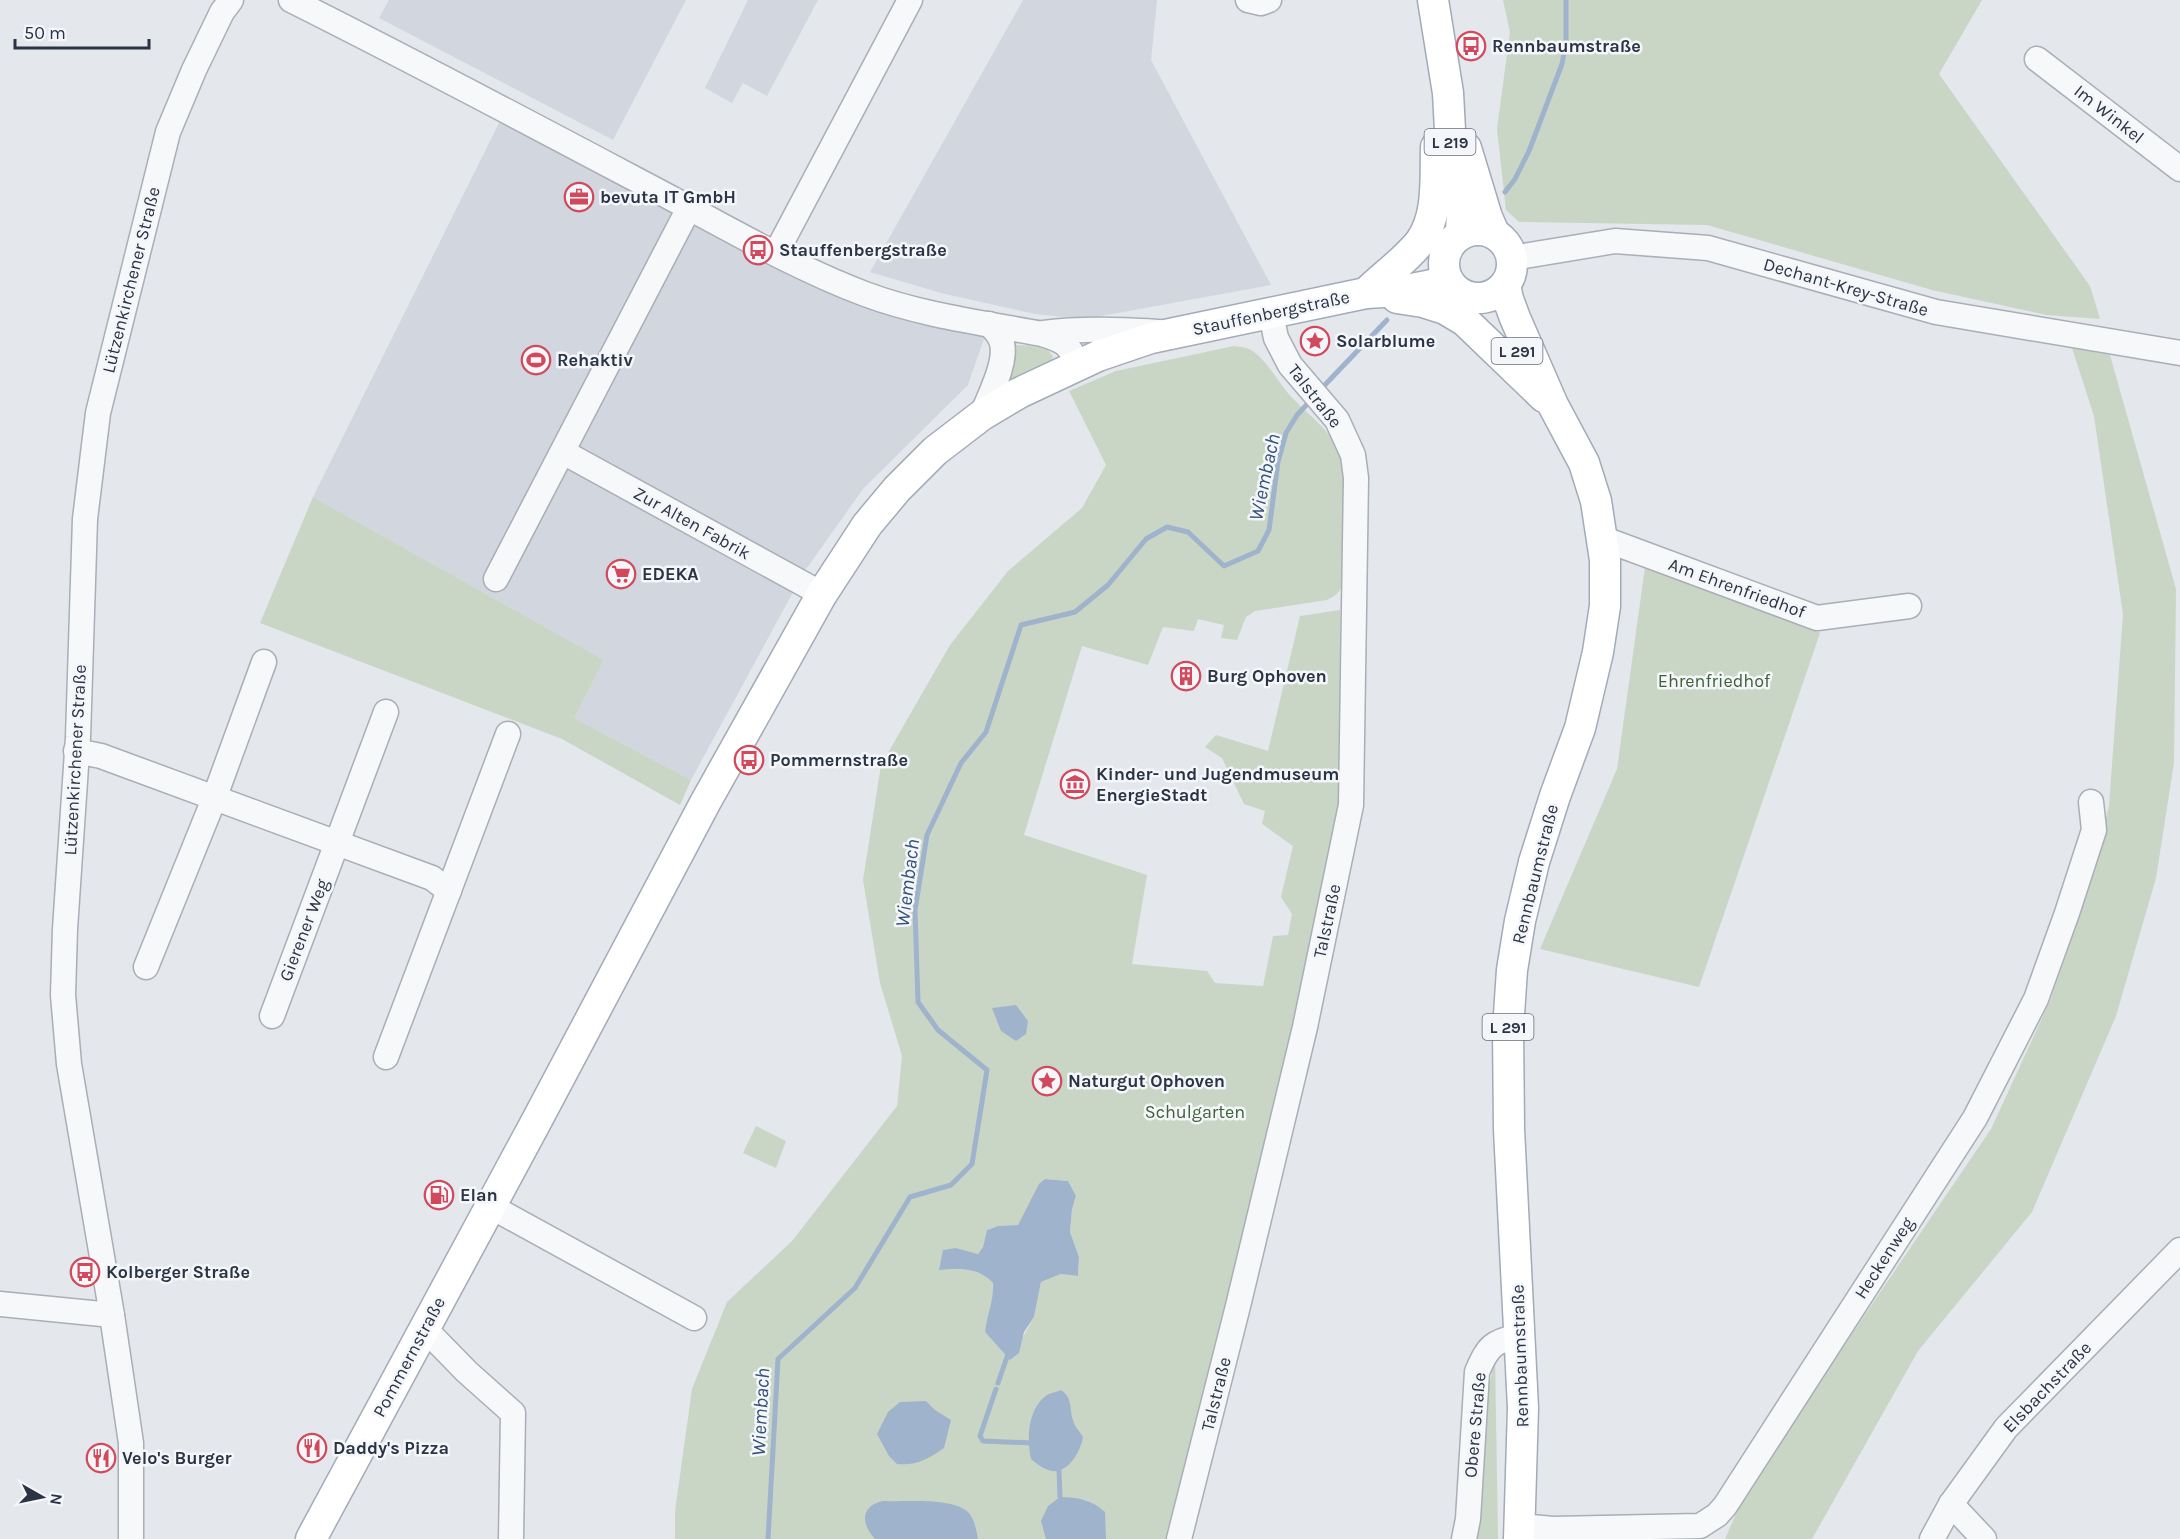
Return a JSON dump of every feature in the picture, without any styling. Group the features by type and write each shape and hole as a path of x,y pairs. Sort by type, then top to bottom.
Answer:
{"main road":[{"name":"L 219","path":"1433,0 1448,93 1452,168 1462,208 1452,258"},
{"name":"L 219","path":"1448,93 1494,233"},
{"name":"L 219","path":"1366,292 1412,251 1427,226 1434,199 1437,116 1448,93"},
{"path":"1474,230 1494,233 1506,243 1508,272 1497,293 1478,298 1460,294 1452,258 1474,230"},
{"name":"Stauffenbergstraße","path":"981,415 1018,393 1078,364 1151,338 1366,292 1452,258"},
{"name":"Rennbaumstraße","path":"1508,272 1508,299 1553,405 1584,464 1596,501 1604,539 1606,584 1598,652 1580,728 1534,862 1520,921 1512,970 1508,1029 1509,1129 1523,1408 1520,1532"},
{"path":"1366,292 1424,302 1446,309 1465,321 1553,405"},
{"name":"Rennbaumstraße","path":"1478,298 1495,315 1526,367 1553,405"},
{"name":"Pommernstraße","path":"311,1539 705,803 822,594 867,525 897,489 935,451 981,415"}],"street":[{"name":"Lützenkirchener Straße","path":"131,1539 130,1443 112,1315 69,1064 63,995 85,519 98,414 168,132 194,70 222,12 231,0"},
{"name":"Stauffenbergstraße","path":"291,0 776,253 866,294 914,308 1062,340 1072,351 1078,364"},
{"path":"776,253 910,0"},
{"path":"1248,0 1262,3 1269,0"},
{"name":"Im Winkel","path":"2037,59 2180,169"},
{"path":"496,579 689,208"},
{"name":"Dechant-Krey-Straße","path":"1508,272 1615,241 1708,248 1935,312 2180,353"},
{"name":"Talstraße","path":"1179,1539 1302,1038 1351,805 1356,478 1353,455 1337,420 1298,377 1286,357 1276,338 1271,314"},
{"path":"981,415 999,371 1002,356 1003,344 999,335 989,324"},
{"name":"Stauffenbergstraße","path":"1042,334 1068,330 1111,329 1176,332"},
{"name":"Zur Alten Fabrik","path":"562,452 822,594"},
{"name":"Am Ehrenfriedhof","path":"1604,539 1817,618 1909,606"},
{"path":"146,967 214,799 264,662"},
{"name":"Gierener Weg","path":"272,1016 386,712"},
{"path":"386,1057 508,734"},
{"path":"76,751 101,756 337,845 432,878 449,891"},
{"name":"Heckenweg","path":"1520,1532 1553,1529 1700,1526 1717,1515 1725,1506 1975,1118 2036,999 2094,830 2091,802"},
{"path":"490,1206 694,1318"},
{"name":"Elsbachstraße","path":"1932,1539 1951,1504 2006,1428 2180,1250"},
{"path":"0,1304 112,1315"},
{"path":"423,1328 513,1413 511,1539"},
{"name":"Obere Straße","path":"1464,1539 1468,1519 1477,1372 1485,1353 1500,1340 1521,1336"},
{"path":"1951,1504 1984,1539"}],"shaded area":[{"path":"389,0 686,0 613,140 379,18"},
{"path":"748,0 818,0 767,96 743,83 732,103 705,88"},
{"path":"1023,0 1157,0 1151,60 1271,285 1085,319 1035,314 941,293 870,272"},
{"path":"500,121 985,336 968,385 863,489 804,572 691,780 574,718 604,660 313,497"}],"green space":[{"path":"1503,0 1982,0 1939,74 2090,286 2100,319 2047,315 1932,290 1707,225 1519,222 1506,210 1497,129 1510,32"},
{"path":"1015,345 1042,348 1053,357 1050,365 1007,385"},
{"name":"Schulgarten","path":"1234,346 1251,350 1337,446 1343,465 1346,501 1344,578 1340,590 1329,599 1255,611 1246,617 1237,640 1221,638 1224,625 1198,619 1194,631 1163,627 1148,665 1082,646 1024,835 1147,875 1132,964 1207,971 1215,983 1263,986 1273,936 1288,935 1292,914 1281,897 1293,846 1262,824 1265,811 1244,804 1222,758 1205,747 1216,735 1268,751 1300,616 1340,610 1343,802 1296,1026 1171,1539 675,1539 675,1511 692,1389 727,1302 792,1241 897,1106 902,1056 880,983 863,880 881,765 950,645 1008,571 1082,508 1106,465 1069,391 1116,371","holes":["1045,1179 1068,1181 1076,1196 1072,1209 1070,1232 1079,1257 1078,1276 1061,1274 1041,1282 1034,1317 1010,1360 985,1332 993,1295 993,1283 981,1274 968,1270 940,1270 956,1248 978,1254 983,1247 987,1230 998,1226 1018,1225"]},
{"path":"2072,348 2110,355 2176,589 2174,763 2156,878 2116,1016 2032,1212 1918,1351 1812,1539 1725,1539 1746,1490 1991,1129 2050,1001 2080,915 2109,806 2123,614 2094,416"},
{"path":"313,497 604,660 574,718 691,780 680,805 562,739 260,623"},
{"name":"Ehrenfriedhof","path":"1646,560 1820,633 1699,987 1540,949 1617,769"},
{"path":"756,1126 786,1141 776,1168 743,1153"},
{"path":"1495,1355 1498,1539 1475,1539 1483,1421"}],"water":[{"path":"1016,1005 1028,1021 1026,1034 1016,1041 1001,1031 992,1008"},
{"path":"1045,1179 1068,1181 1076,1196 1072,1209 1070,1232 1079,1257 1078,1276 1061,1274 1041,1282 1034,1317 1024,1332 1019,1353 1010,1360 985,1332 993,1283 974,1271 939,1270 943,1250 956,1248 978,1254 983,1247 987,1230 998,1226 1018,1225 1039,1184"},
{"path":"1061,1390 1069,1400 1074,1422 1083,1437 1072,1461 1061,1470 1055,1471 1044,1468 1031,1459 1029,1434 1032,1416 1040,1401 1048,1394"},
{"path":"926,1401 951,1420 944,1448 922,1461 897,1464 889,1456 877,1434 888,1412 900,1402"},
{"path":"1060,1497 1084,1500 1105,1512 1106,1539 1046,1539 1041,1521 1048,1506"},
{"path":"883,1501 940,1502 961,1507 972,1518 978,1539 875,1539 867,1527 865,1516 870,1507"}],"waterway":[{"name":"Wiembach","path":"1505,192 1515,179 1529,151 1562,64 1566,42 1566,0"},
{"name":"Wiembach","path":"1320,390 1387,320"},
{"name":"Wiembach","path":"768,1539 778,1359 855,1288 910,1197 951,1185 972,1164 987,1070 938,1030 918,1002 915,910 927,835 961,763 986,732 1021,625 1075,612 1108,585 1146,539 1167,527 1188,532 1224,566 1258,551 1269,530 1278,462 1286,433 1297,415 1312,399"},
{"path":"998,1383 1007,1357"},
{"path":"996,1389 980,1436 983,1441 1032,1443"},
{"path":"1057,1466 1060,1497"}],"place":[{"name":"Rennbaumstraße","path":"1471,46"},
{"name":"bevuta IT GmbH","path":"579,197"},
{"name":"Stauffenbergstraße","path":"758,250"},
{"name":"Solarblume","path":"1315,341"},
{"name":"Rehaktiv","path":"536,360"},
{"name":"EDEKA","path":"621,574"},
{"name":"Burg Ophoven","path":"1186,676"},
{"name":"Pommernstraße","path":"749,760"},
{"name":"Kinder- und Jugendmuseum EnergieStadt","path":"1075,784"},
{"name":"Naturgut Ophoven","path":"1047,1081"},
{"name":"Elan","path":"439,1195"},
{"name":"Kolberger Straße","path":"85,1272"},
{"name":"Daddy's Pizza","path":"312,1448"},
{"name":"Velo's Burger","path":"101,1458"}]}
